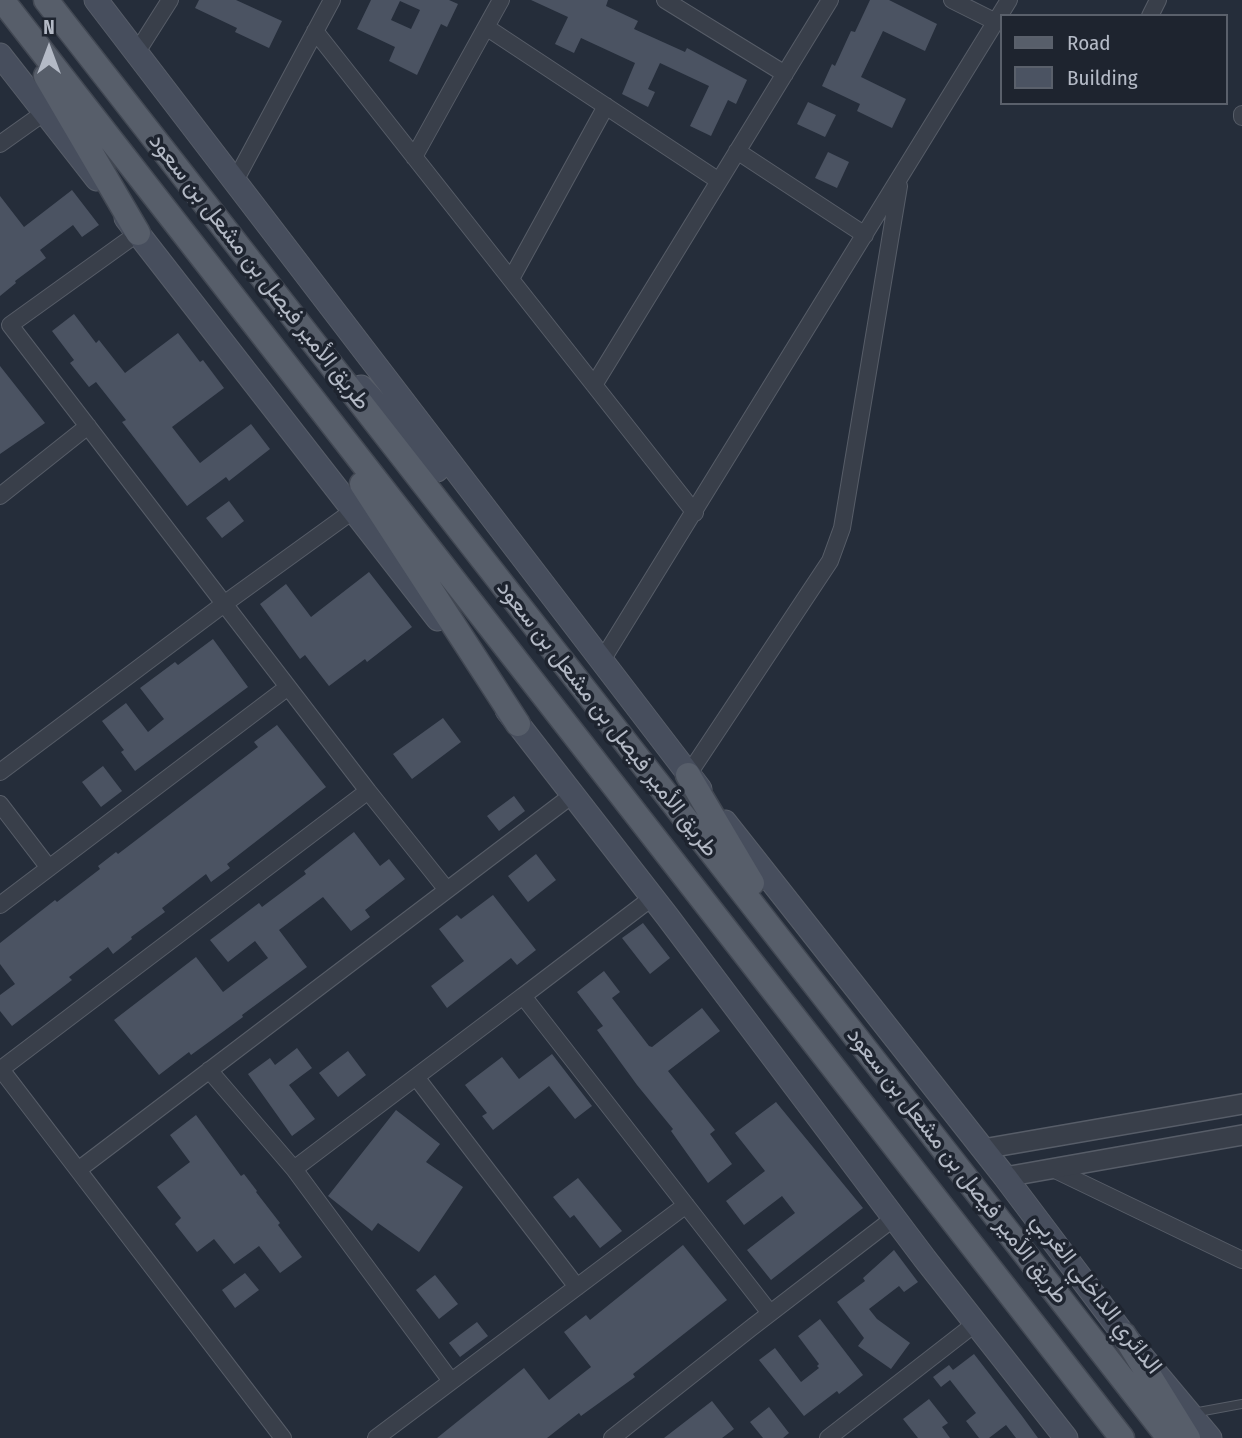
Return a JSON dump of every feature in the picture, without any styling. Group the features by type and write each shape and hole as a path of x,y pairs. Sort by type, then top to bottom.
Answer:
{"main road":[{"name":"طريق الأمير فيصل بن مشعل بن سعود","path":"1,0 1122,1438"},
{"path":"1,0 138,233"},
{"name":"طريق الأمير فيصل بن مشعل بن سعود","path":"46,0 1169,1438"},
{"path":"96,0 526,564"},
{"path":"0,55 574,794 894,1218 1066,1438"},
{"path":"286,308 526,564"},
{"path":"270,343 518,724"},
{"name":"الدائري الداخلي الغربي","path":"526,564 688,775 1005,1177 1124,1335 1210,1438"},
{"path":"688,775 804,971"},
{"path":"1124,1335 1188,1438"}],"street":[{"path":"137,52 170,0"},
{"path":"235,181 332,0"},
{"path":"414,157 501,0"},
{"path":"594,385 830,0"},
{"path":"952,0 996,22"},
{"path":"670,1 785,74"},
{"path":"601,662 1000,15"},
{"path":"486,27 719,180"},
{"path":"315,31 695,513"},
{"path":"511,279 606,106"},
{"path":"0,144 45,112"},
{"path":"737,151 865,235"},
{"path":"688,775 830,561 842,528 900,178"},
{"path":"138,233 5,329 88,426 447,890"},
{"path":"0,496 88,426"},
{"path":"0,772 354,510"},
{"path":"0,905 288,687"},
{"path":"283,1438 0,1069 368,791"},
{"path":"78,1170 574,794"},
{"path":"0,804 50,868"},
{"path":"294,1169 653,898"},
{"path":"523,996 770,1313"},
{"path":"209,1070 294,1169 451,1381"},
{"path":"416,1077 577,1287"},
{"path":"983,1149 1242,1104"},
{"path":"1005,1177 1242,1135"},
{"path":"1054,1138 1021,1152 1018,1166 1046,1170 1242,1260"},
{"path":"376,1438 686,1205"},
{"path":"612,1438 894,1218"},
{"path":"828,1438 846,1433 976,1322"}],"lane":[{"path":"1191,1413 1242,1404"}],"building":[{"path":"199,0 236,0 282,21 269,48 235,32 237,28 195,8"},
{"path":"371,0 449,0 458,4 447,27 441,24 417,75 389,61 395,47 357,29","holes":["400,1 420,10 411,29 391,20"]},
{"path":"531,0 608,0 606,6 638,21 634,29 685,52 687,48 747,80 736,104 728,100 711,136 690,126 709,86 660,63 648,89 655,92 648,107 622,94 635,63 581,38 574,53 555,44 568,17"},
{"path":"870,0 889,0 937,24 925,51 883,31 861,77 906,99 892,128 857,111 860,104 822,86 832,64 835,66 851,31 855,32"},
{"path":"808,102 836,115 825,137 797,124"},
{"path":"828,152 849,162 837,188 815,178"},
{"path":"72,190 99,225 82,237 73,225 40,250 46,258 0,296 0,196 24,227"},
{"path":"74,314 96,343 99,340 125,373 178,333 200,362 203,360 224,388 172,427 200,463 251,424 270,449 229,481 226,477 187,506 122,422 126,420 96,382 89,387 70,363 74,360 52,331"},
{"path":"0,366 45,423 0,454"},
{"path":"229,501 244,521 222,538 206,518"},
{"path":"369,572 412,627 367,662 365,659 329,686 305,655 300,659 260,604 286,584 311,617"},
{"path":"213,639 248,687 135,771 121,752 124,750 102,721 126,703 148,732 164,719 140,688"},
{"path":"443,718 461,742 412,779 393,754"},
{"path":"277,725 326,787 227,864 230,868 211,882 206,874 162,908 165,912 113,954 108,947 69,977 72,980 12,1026 0,1011 0,995 15,984 0,964 0,943 100,869 98,866 116,852 118,854 258,747 254,742"},
{"path":"103,766 122,791 101,807 82,782"},
{"path":"514,796 525,811 499,831 487,816"},
{"path":"354,832 380,866 389,859 405,879 365,910 370,917 351,931 323,897 279,930 307,967 224,1031 191,1055 189,1052 159,1075 114,1020 196,957 223,992 268,958 255,941 228,962 210,940 259,903 262,907 306,874 304,871"},
{"path":"536,854 556,880 528,902 508,876"},
{"path":"493,895 536,950 517,965 511,958 447,1008 431,986 464,961 439,929 457,915 461,919"},
{"path":"643,923 670,958 650,974 622,938"},
{"path":"604,971 620,992 612,998 649,1046 652,1047 702,1008 720,1031 668,1071 715,1130 710,1134 732,1164 708,1183 671,1131 673,1129 597,1030 603,1026 577,992"},
{"path":"297,1048 312,1068 289,1085 315,1119 292,1136 248,1074 270,1058 275,1065"},
{"path":"348,1051 366,1075 338,1097 319,1073"},
{"path":"552,1054 592,1106 575,1119 549,1086 493,1130 482,1116 487,1113 465,1085 502,1057 519,1079"},
{"path":"776,1102 863,1208 771,1280 747,1250 795,1213 782,1196 744,1225 726,1201 765,1171 735,1133"},
{"path":"396,1110 440,1144 426,1162 463,1187 419,1252 378,1223 372,1231 328,1196"},
{"path":"196,1115 241,1176 244,1174 257,1191 302,1257 280,1273 259,1246 234,1264 214,1239 197,1252 175,1224 181,1218 157,1187 190,1162 170,1135"},
{"path":"578,1178 622,1231 600,1248 574,1215 570,1218 553,1197"},
{"path":"683,1245 727,1300 633,1374 635,1377 581,1416 579,1413 547,1438 437,1438 524,1368 549,1400 591,1367 564,1332 586,1315 590,1320"},
{"path":"894,1250 918,1282 904,1292 899,1286 869,1309 877,1319 910,1343 891,1369 858,1346 864,1338 837,1302 865,1281 863,1278"},
{"path":"245,1273 259,1290 235,1308 222,1290"},
{"path":"435,1275 458,1304 439,1319 416,1290"},
{"path":"820,1319 863,1375 804,1416 759,1360 775,1348 801,1382 819,1368 819,1364 798,1336"},
{"path":"477,1322 488,1336 460,1357 449,1343"},
{"path":"974,1354 1038,1438 1016,1438 1006,1425 989,1438 979,1438 966,1421 976,1413 950,1380 941,1387 933,1377 949,1365 953,1370"},
{"path":"929,1399 948,1423 942,1427 950,1438 918,1438 903,1419"},
{"path":"712,1401 734,1429 722,1438 664,1438"},
{"path":"769,1407 789,1433 783,1438 763,1438 750,1422"}]}
